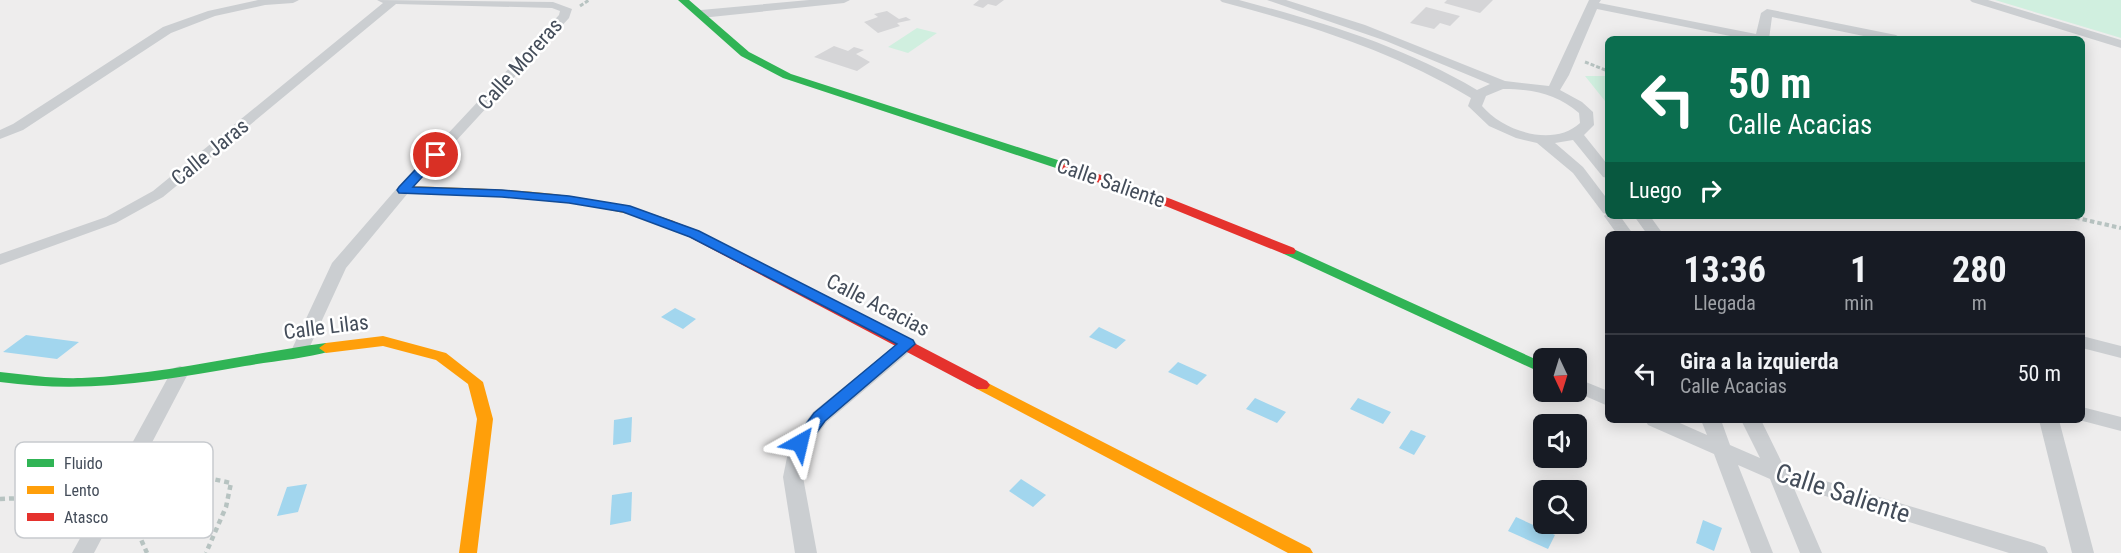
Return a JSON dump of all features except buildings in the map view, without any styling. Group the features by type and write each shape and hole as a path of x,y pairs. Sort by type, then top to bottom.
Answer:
{"street":[{"path":"0,135 18,127 167,30 212,13 265,2 293,0"},
{"name":"Calle Moreras","path":"300,351 338,267 403,190 565,16 566,9 553,5 383,0"},
{"name":"Calle Jaras","path":"0,260 111,220 158,194 394,0"},
{"name":"Calle Saliente","path":"683,0 701,14 710,27 757,62 840,94 1012,149 1207,217 1533,364"},
{"path":"701,14 844,0"},
{"path":"1226,0 1316,26 1389,51 1434,70 1477,96"},
{"path":"1273,0 1374,31 1503,85"},
{"path":"1763,36 1769,0"},
{"path":"1976,0 2121,44"},
{"path":"1552,91 1571,56 1593,2 1748,36"},
{"path":"1767,13 1855,35"},
{"path":"1503,85 1519,85 1552,91 1573,100 1586,112 1587,124 1576,134 1560,138 1540,138 1496,127 1481,117 1475,106 1477,96 1483,91 1503,85"},
{"path":"1576,134 1605,170"},
{"path":"1540,138 1578,170 1605,206"},
{"name":"Calle Acacias","path":"403,190 502,194 625,208 694,234 908,344 1276,547 1304,553"},
{"name":"Calle Lilas","path":"0,377 86,383 180,372 300,351 383,341 441,356 475,382 485,419 468,553"},
{"path":"2085,343 2121,352"},
{"path":"806,553 793,477 800,443 820,417 908,344"},
{"path":"142,442 180,372"},
{"path":"1587,389 1605,398"},
{"path":"2085,415 2121,424"},
{"name":"Calle Saliente","path":"1662,423 1778,474 2037,553"},
{"path":"1713,423 1762,553"},
{"path":"1752,423 1778,474 1811,553"},
{"path":"2050,423 2083,553"},
{"path":"83,553 91,538"}],"path":[{"path":"1571,56 1605,70"},
{"path":"2081,219 2121,228"},
{"path":"213,476 231,483 226,507 213,537"},
{"path":"0,499 15,498"},
{"path":"140,538 147,553"},
{"path":"206,553 213,538"}],"green space":[{"path":"1995,0 2121,0 2121,38"},
{"path":"917,28 937,33 908,53 888,47"},
{"path":"1585,76 1605,76 1605,101"}],"water":[{"path":"675,308 696,319 683,329 661,317"},
{"path":"1099,327 1126,340 1116,349 1089,337"},
{"path":"26,335 79,342 57,359 3,352"},
{"path":"1178,362 1207,375 1197,385 1168,372"},
{"path":"1255,398 1286,412 1277,423 1246,409"},
{"path":"1358,398 1391,412 1383,424 1350,409"},
{"path":"632,417 631,442 613,445 614,420"},
{"path":"1411,430 1426,436 1414,455 1399,448"},
{"path":"1021,479 1046,495 1033,507 1009,491"},
{"path":"307,484 298,512 277,516 287,487"},
{"path":"632,492 631,521 610,525 612,495"},
{"path":"1516,517 1533,525 1533,534 1555,535 1548,549 1508,531"},
{"path":"1703,520 1722,528 1714,551 1696,543"}],"traffic: fast":[{"path":"683,0 745,54 787,76 1066,167"},
{"path":"1289,251 1533,364"},
{"path":"0,377 40,382 80,383 121,380 326,348"}],"traffic: slow":[{"path":"403,190 505,193 572,199 605,204 670,224"},
{"path":"326,348 383,341 441,356 475,382 485,419 468,553"},
{"path":"982,385 1304,553"}],"traffic: jam":[{"path":"1066,167 1167,202 1289,251"},
{"path":"670,224 694,234 982,385"}],"route":[{"path":"436,155 403,190 502,194 625,208 694,234 908,344 820,417 800,443"}]}
